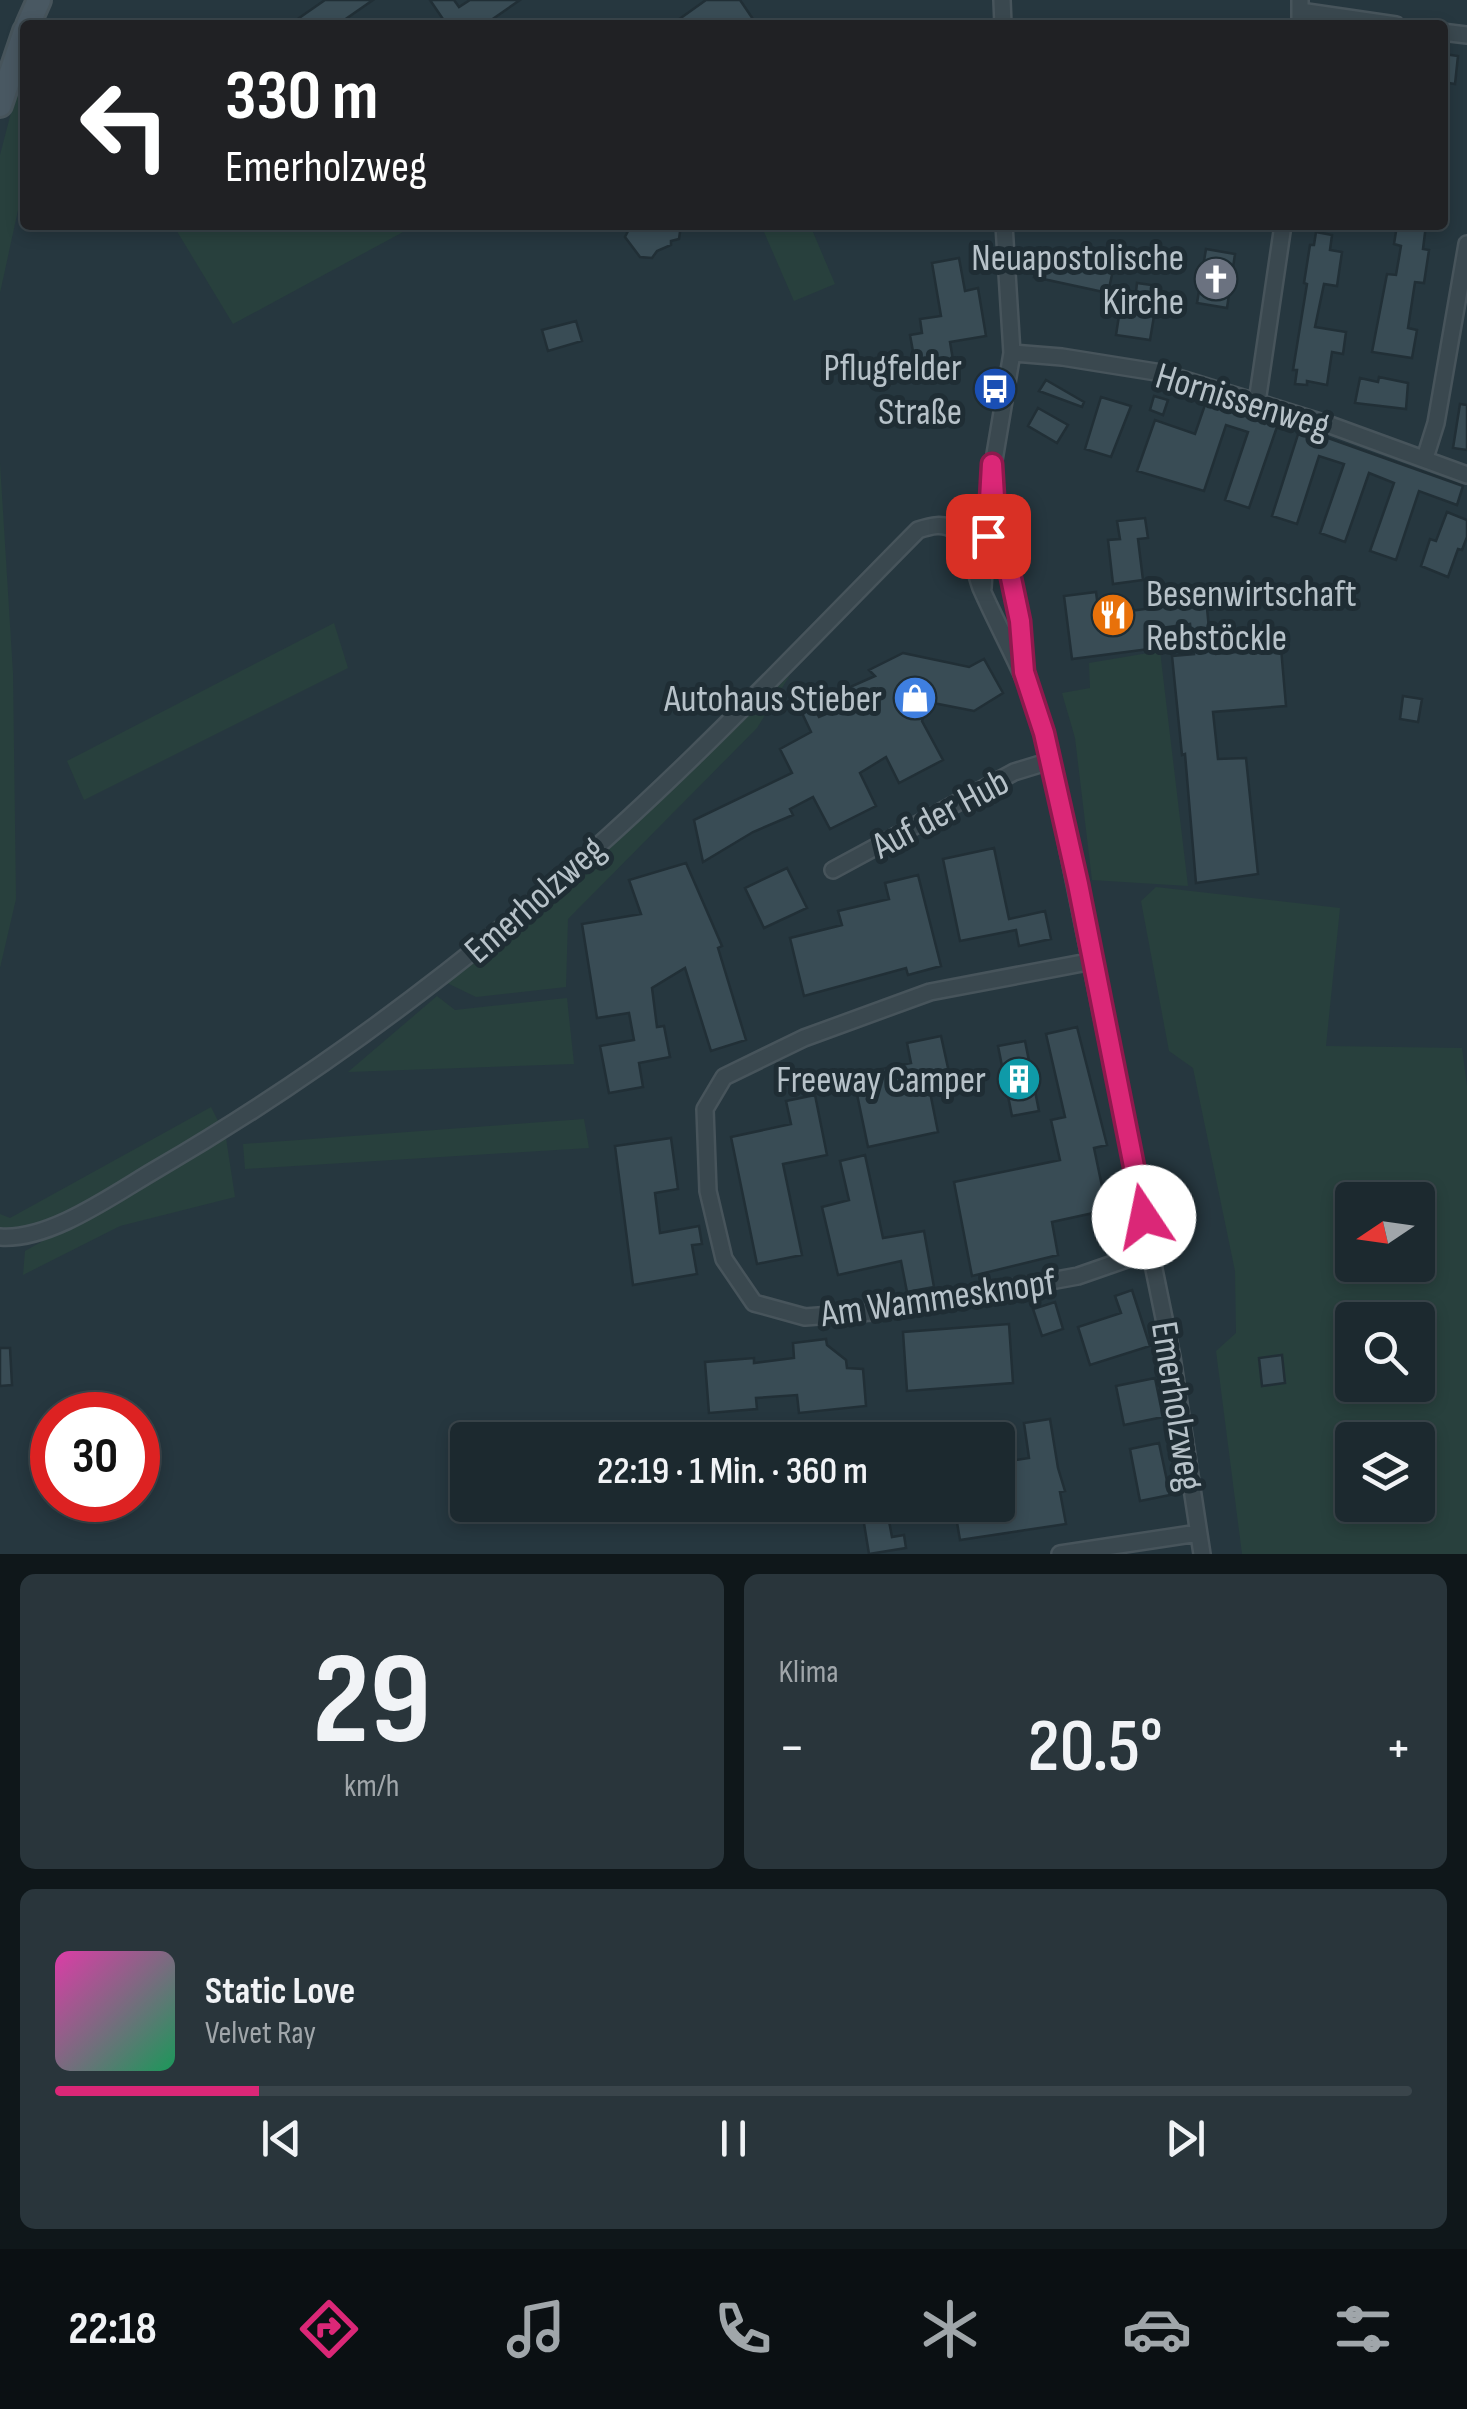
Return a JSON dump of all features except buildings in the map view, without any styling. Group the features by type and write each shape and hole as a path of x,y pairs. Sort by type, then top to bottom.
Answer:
{"main road":[{"path":"0,105 20,46"}],"street":[{"path":"1300,12 1359,20"},
{"path":"1004,230 1012,352"},
{"path":"1257,402 1282,230"},
{"path":"1425,458 1436,423 1467,244"},
{"name":"Hornissenweg","path":"1012,352 1162,373 1467,474"},
{"name":"Emerholzweg","path":"982,590 992,464 1012,352"},
{"name":"Emerholzweg","path":"992,464 994,497 1020,621 1024,672"},
{"name":"Emerholzweg","path":"0,1237 36,1234 178,1157 291,1088 435,983 547,892 654,794 918,530 934,524 955,530 962,540 1037,706 1093,960 1172,1357 1202,1554"},
{"name":"Auf der Hub","path":"833,870 1014,772 1050,761"},
{"name":"Am Wammesknopf","path":"1093,960 930,992 804,1038 724,1078 705,1109 708,1192 724,1259 754,1304 805,1317 886,1311 1078,1276 1150,1251"},
{"path":"1060,1554 1198,1532"}],"green space":[{"path":"20,78 20,201 0,293 0,155"},
{"path":"176,230 407,230 233,324"},
{"path":"812,230 835,284 794,301 764,232"},
{"path":"0,463 13,673 16,899 0,968"},
{"path":"334,623 348,668 84,800 67,761"},
{"path":"1160,651 1188,886 1092,880 1075,738 1062,693 1090,688 1089,663"},
{"path":"790,675 757,728 568,919 566,987 476,997 445,982 562,891"},
{"path":"1156,887 1340,908 1326,1046 1462,1048 1467,1086 1467,1554 1242,1554 1216,1351 1236,1333 1235,1271 1193,1068 1169,1051 1141,901"},
{"path":"437,996 455,1010 567,998 574,1064 348,1072"},
{"path":"211,1107 220,1125 56,1217 17,1231 0,1228 0,1214 10,1218"},
{"path":"584,1119 589,1148 245,1169 243,1144"},
{"path":"226,1138 235,1197 120,1226 23,1275 25,1251"}],"place":[{"name":"Neuapostolische Kirche","path":"1216,279"},
{"name":"Pflugfelder Straße","path":"995,389"},
{"name":"Besenwirtschaft Rebstöckle","path":"1113,615"},
{"name":"Autohaus Stieber","path":"915,698"},
{"name":"Freeway Camper","path":"1019,1079"}],"route":[{"path":"988,536 992,464 994,497 1020,621 1024,672 1044,733 1078,884 1144,1217"}]}
